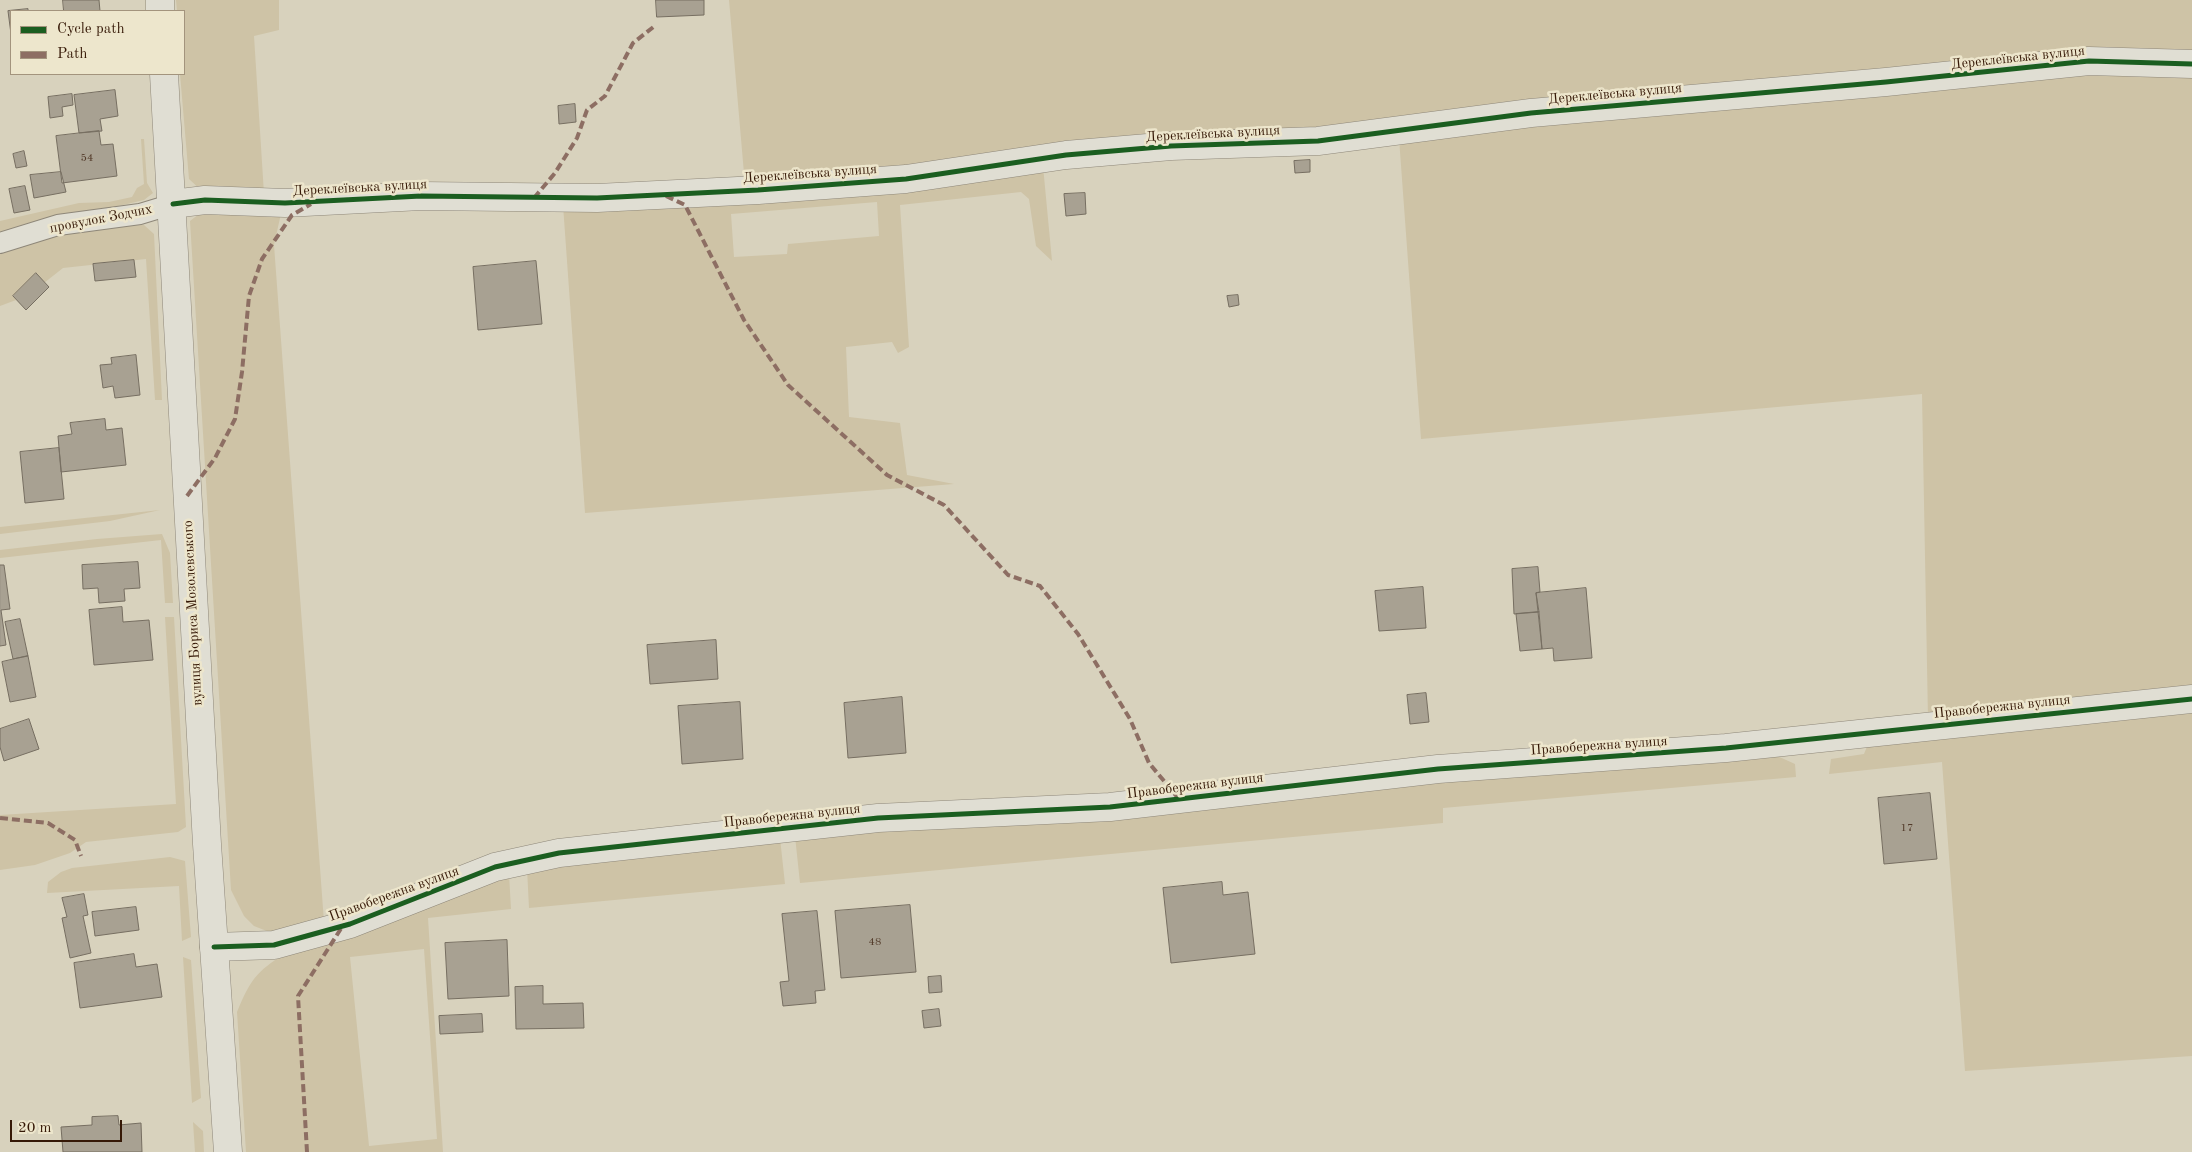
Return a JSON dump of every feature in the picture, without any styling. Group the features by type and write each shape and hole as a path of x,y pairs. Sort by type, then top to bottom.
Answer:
{"street":[{"name":"Дереклеївська вулиця","path":"173,204 205,200 284,203 421,196 597,198 758,190 906,179 1095,152 1171,146 1318,141 1531,113 1886,82 2089,61 2192,64"},
{"name":"вулиця Бориса Мозолевського","path":"164,75 173,204 188,523 228,1152"},
{"name":"Правобережна вулиця","path":"214,947 274,945 350,924 496,868 559,852 878,818 1110,807 1438,769 1726,748 2192,699"}],"lane":[{"name":"провулок Зодчих","path":"0,243 58,226 140,214 173,204"}],"shaded area":[{"path":"176,0 279,0 279,30 254,36 264,194 204,193 189,179 180,75 185,75 185,10 177,10"},
{"path":"729,0 2192,0 2192,59 745,185"},
{"path":"2192,69 2192,692 1928,719 1922,394 1421,439 1399,138 2027,74"},
{"path":"141,139 144,139 147,183 153,193 144,200 0,234 0,221 79,203 109,202 132,197 137,188 144,184"},
{"path":"1043,166 1052,261 1036,246 1029,199 1021,192 900,205 909,347 898,353 892,342 846,347 849,417 900,423 907,475 954,484 585,513 563,205","holes":["877,202 879,236 788,244 787,254 734,257 731,214"]},
{"path":"208,207 282,209 274,245 324,922 277,935 254,926 244,916 231,890 190,221"},
{"path":"144,225 154,234 162,400 155,400 146,259 63,268 44,283 36,274 13,296 16,300 0,306 0,252 27,242 94,227"},
{"path":"160,510 110,521 0,534 0,527"},
{"path":"162,534 170,553 173,603 165,603 161,540 0,558 0,550"},
{"path":"165,617 174,617 186,827 178,832 86,842 70,853 35,865 0,870 0,815 176,804"},
{"path":"2192,706 2192,1056 1965,1071 1942,762 1829,774 1831,759 1864,754 1870,739"},
{"path":"1775,755 1795,764 1796,777 1443,808 1443,823 800,883 795,836 1467,774"},
{"path":"780,838 785,884 529,908 527,868"},
{"path":"170,857 185,861 191,937 182,941 179,886 47,893 48,882 61,872 72,868"},
{"path":"509,874 511,909 428,918 443,1152 246,1152 237,1012 255,978 267,966 285,954","holes":["424,949 437,1139 369,1146 350,957"]},
{"path":"183,957 191,960 201,1098 192,1103"},
{"path":"193,1122 203,1131 204,1152 195,1152"}],"building":[{"path":"63,0 99,0 100,10 64,10"},
{"path":"656,0 704,0 704,15 657,17"},
{"path":"115,90 118,116 100,119 102,131 79,133 74,95"},
{"path":"72,94 73,105 62,107 63,116 50,118 48,97"},
{"path":"575,104 576,122 559,124 558,106"},
{"path":"99,131 101,145 113,144 117,176 62,183 56,136"},
{"path":"24,151 27,166 16,168 13,154"},
{"path":"1310,160 1310,172 1295,173 1294,161"},
{"path":"61,172 66,192 34,198 30,175"},
{"path":"25,186 30,210 14,213 9,189"},
{"path":"1085,193 1086,214 1066,216 1064,194"},
{"path":"134,260 136,277 95,281 93,264"},
{"path":"536,261 542,324 478,330 473,267"},
{"path":"36,273 49,287 26,310 13,296"},
{"path":"1238,295 1239,305 1229,307 1227,296"},
{"path":"136,355 140,395 115,398 113,386 103,388 100,365 112,364 111,358"},
{"path":"105,419 106,430 122,428 126,465 61,472 58,436 72,434 70,423"},
{"path":"59,448 64,499 25,503 20,452"},
{"path":"138,562 140,588 124,589 125,601 99,603 98,588 83,589 82,565"},
{"path":"0,565 4,565 10,609 1,610 6,645 0,646"},
{"path":"1538,567 1540,592 1536,593 1539,612 1514,614 1512,569"},
{"path":"1423,587 1426,628 1379,631 1375,591"},
{"path":"1586,588 1592,658 1554,661 1553,648 1542,649 1536,593"},
{"path":"122,607 123,622 149,620 153,660 94,665 89,610"},
{"path":"1539,612 1542,649 1520,651 1516,614"},
{"path":"20,619 28,656 13,659 5,622"},
{"path":"716,640 718,679 650,684 647,645"},
{"path":"28,656 36,697 10,702 2,662"},
{"path":"1426,693 1429,722 1410,724 1407,695"},
{"path":"902,697 906,753 848,758 844,703"},
{"path":"740,702 743,759 682,764 678,706"},
{"path":"29,719 39,749 4,761 0,747 0,729"},
{"path":"1930,793 1937,859 1884,864 1878,798"},
{"path":"1222,882 1223,895 1248,892 1255,954 1171,963 1163,888"},
{"path":"84,894 88,915 83,916 91,953 70,958 62,918 67,917 62,898"},
{"path":"910,905 916,972 841,978 835,911"},
{"path":"136,907 139,930 95,936 92,912"},
{"path":"817,911 825,990 815,991 816,1003 783,1006 780,982 789,981 782,914"},
{"path":"507,940 509,996 448,999 445,943"},
{"path":"134,954 136,967 157,964 162,997 80,1008 74,963"},
{"path":"941,976 942,992 929,993 928,977"},
{"path":"543,986 543,1004 583,1003 584,1028 516,1029 515,987"},
{"path":"939,1009 941,1026 924,1028 922,1011"},
{"path":"482,1014 483,1032 440,1034 439,1016"},
{"path":"118,1116 119,1125 141,1123 142,1152 63,1152 61,1127 92,1125 92,1117"}],"marked path":[{"path":"534,198 555,173 577,138 587,110 605,96 633,43 656,25"},
{"path":"666,196 685,205 744,320 788,385 887,475 944,505 1008,575 1040,586 1078,634 1130,719 1149,763 1179,799"},
{"path":"187,496 215,458 235,419 242,372 249,296 262,259 292,215 311,204"},
{"path":"0,818 48,823 75,840 81,856"},
{"path":"307,1152 298,996 342,927"}],"cycle path":[{"path":"173,204 205,200 285,203 421,196 597,198 758,190 906,179 1066,155 1171,146 1318,141 1531,113 1886,82 2089,61 2192,64"},
{"path":"214,947 274,945 350,924 495,867 559,853 878,818 1110,807 1438,769 1726,748 2192,699"}]}
